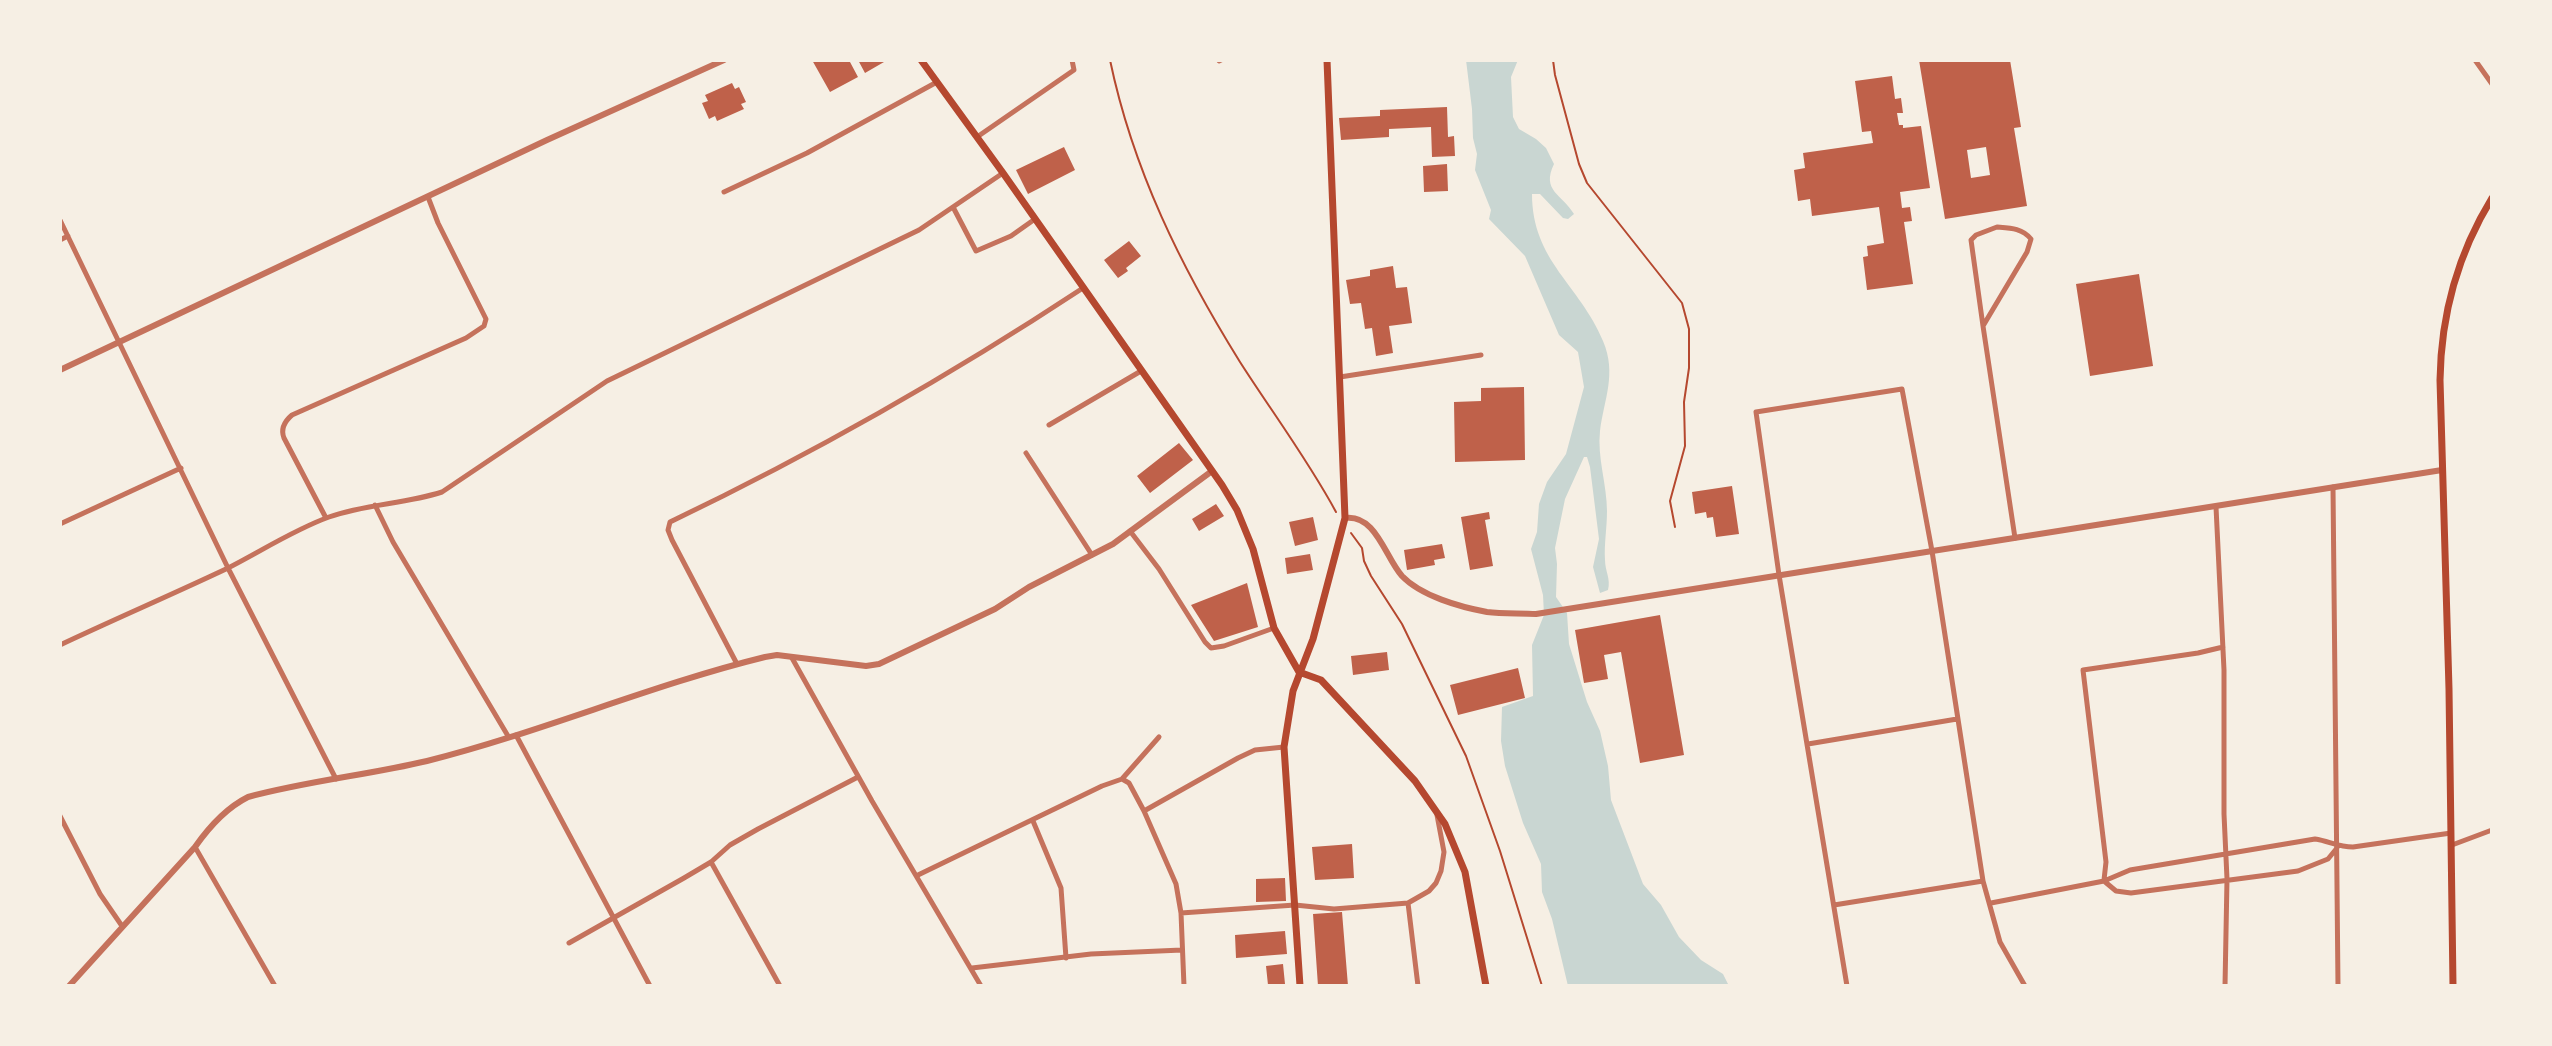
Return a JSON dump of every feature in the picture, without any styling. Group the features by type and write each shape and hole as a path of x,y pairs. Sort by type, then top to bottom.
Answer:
{"main road":[{"path":"921,60 1237,510 1253,549 1274,628 1299,672 1321,680 1415,781 1437,814 1457,849 1465,872 1486,986"},
{"path":"1300,986 1284,747 1287,716 1299,672 1313,639 1344,521 1327,60"},
{"path":"2453,986 2441,362 2447,303 2455,273 2492,198"}],"street":[{"path":"60,370 724,60"},
{"path":"977,137 1074,70 1072,60"},
{"path":"2475,60 2492,84"},
{"path":"724,192 807,153 937,82"},
{"path":"60,645 228,568 326,518 442,492 607,381 919,230 1003,173"},
{"path":"326,518 284,438 285,421 292,415 466,338 484,326 486,319 428,197"},
{"path":"953,207 976,251 1011,236 1035,219"},
{"path":"60,220 228,568 336,779"},
{"path":"1983,326 2015,273 2031,239 2015,228 1997,227 1971,240 1983,326 2015,538"},
{"path":"60,240 68,236"},
{"path":"737,664 672,540 668,530 670,522 794,460 1083,288"},
{"path":"1339,377 1481,355"},
{"path":"1049,425 1141,371"},
{"path":"1847,986 1779,575 1756,412 1902,389 1932,551 1983,881 2000,942 2025,986"},
{"path":"1026,453 1092,555"},
{"path":"60,524 181,468"},
{"path":"1344,521 1355,517 1369,524 1402,576 1422,591 1487,612 1536,614 2442,470"},
{"path":"69,986 195,847 208,828 240,801 264,793 426,761 737,664 777,655 866,666 879,664 995,609 1029,587 1092,555 1212,471"},
{"path":"2333,487 2338,986"},
{"path":"375,505 393,542 508,736"},
{"path":"2216,507 2223,647 2227,879 2225,986"},
{"path":"1130,531 1211,648 1274,628"},
{"path":"2104,881 2106,862 2083,670 2223,647"},
{"path":"792,658 981,986"},
{"path":"1808,744 1957,719"},
{"path":"516,735 650,986"},
{"path":"918,875 1122,779 1159,737"},
{"path":"1144,811 1255,750 1284,747"},
{"path":"569,943 711,862 739,840 858,777"},
{"path":"1122,779 1129,783 1144,811 1176,884 1181,913 1184,986"},
{"path":"1181,913 1295,905 1334,909 1408,903 1429,891 1441,871 1444,852 1437,814"},
{"path":"60,816 100,894 122,926"},
{"path":"1033,820 1061,888 1066,958"},
{"path":"2452,845 2492,830"},
{"path":"1991,903 2104,881 2130,870 2315,839 2338,847 2369,846 2451,833"},
{"path":"195,847 275,986"},
{"path":"2104,881 2116,891 2131,893 2298,871 2328,859 2338,847"},
{"path":"711,862 780,986"},
{"path":"1834,905 1983,881"},
{"path":"1408,903 1418,986"},
{"path":"972,968 1182,950"}],"path":[{"path":"1110,60 1134,151 1177,253 1215,321 1362,548 1364,561 1402,624 1466,756 1505,863 1542,986"},
{"path":"1553,60 1587,183 1682,303 1689,329 1689,368 1684,402 1685,446 1670,501 1675,527"}],"shaded area":[{"path":"1466,60 1518,60 1511,77 1513,117 1519,129 1546,148 1554,164 1551,186 1574,214 1568,219 1563,218 1540,194 1532,194 1540,237 1548,255 1593,321 1607,353 1609,376 1599,441 1607,501 1605,564 1608,590 1600,593 1593,567 1599,539 1587,457 1584,457 1565,499 1555,548 1556,597 1567,613 1569,644 1587,702 1600,731 1611,800 1643,884 1661,905 1679,937 1701,960 1723,974 1729,986 1568,986 1552,919 1542,892 1541,864 1523,823 1505,766 1501,741 1502,707 1533,696 1532,645 1544,615 1543,595 1531,549 1537,532 1539,504 1547,482 1566,454 1584,387 1578,352 1559,335 1525,256 1489,219 1491,210 1475,170 1477,154"}],"building":[{"path":"812,60 854,60 850,62 858,77 830,92"},
{"path":"858,60 883,60 884,62 865,73"},
{"path":"1919,60 2010,60 2021,127 2014,128 2027,206 1945,219","holes":["1986,147 1990,175 1971,178 1967,150"]},
{"path":"1892,76 1895,99 1901,98 1903,113 1897,113 1899,125 1903,128 1921,126 1930,188 1900,192 1902,208 1910,207 1912,221 1904,222 1913,284 1867,290 1863,257 1868,256 1867,246 1884,243 1879,207 1812,216 1810,199 1798,201 1794,170 1805,168 1803,153 1873,143 1871,131 1862,132 1855,81"},
{"path":"732,83 735,89 739,87 746,102 741,104 744,109 717,121 715,116 709,119 702,103 708,101 705,95"},
{"path":"1447,107 1448,137 1454,136 1455,156 1432,157 1431,127 1389,129 1389,137 1341,140 1339,118 1380,116 1380,110"},
{"path":"1064,147 1075,170 1028,194 1016,170"},
{"path":"1447,164 1448,191 1424,192 1423,166"},
{"path":"1129,241 1141,256 1118,278 1104,260"},
{"path":"1393,266 1396,288 1407,287 1412,323 1389,326 1393,353 1376,356 1372,328 1365,329 1361,303 1350,304 1346,280 1370,276 1370,270"},
{"path":"2139,274 2153,366 2090,376 2076,284"},
{"path":"1524,387 1525,460 1455,462 1454,402 1481,401 1481,388"},
{"path":"1179,443 1193,460 1150,493 1137,476"},
{"path":"1732,486 1739,534 1716,537 1713,517 1707,518 1706,512 1695,514 1692,492"},
{"path":"1216,504 1224,516 1199,531 1192,519"},
{"path":"1489,512 1490,519 1485,520 1493,566 1470,570 1461,517"},
{"path":"1313,517 1318,540 1295,546 1289,522"},
{"path":"1442,544 1445,558 1434,560 1435,565 1407,570 1404,550"},
{"path":"1310,554 1313,570 1287,574 1285,558"},
{"path":"1247,583 1258,627 1214,641 1191,605"},
{"path":"1660,615 1684,755 1640,763 1621,652 1604,655 1608,679 1584,683 1575,630"},
{"path":"1387,652 1389,670 1353,675 1351,656"},
{"path":"1518,668 1525,698 1458,715 1450,685"},
{"path":"1352,844 1354,878 1315,880 1312,847"},
{"path":"1285,878 1286,901 1256,902 1256,879"},
{"path":"1342,912 1348,986 1318,986 1313,914"},
{"path":"1285,931 1287,954 1236,958 1235,935"},
{"path":"1283,964 1285,984 1268,985 1266,966"}]}
